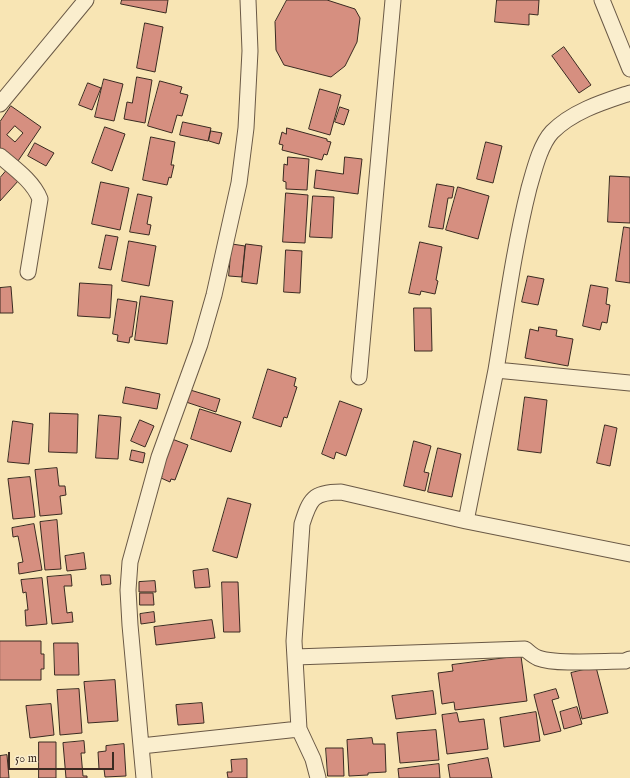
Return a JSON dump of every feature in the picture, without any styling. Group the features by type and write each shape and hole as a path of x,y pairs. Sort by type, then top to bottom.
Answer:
{"street":[{"path":"0,104 86,0"},
{"path":"144,778 130,625 128,590 130,562 159,457 200,344 214,295 239,184 246,128 250,51 248,0"},
{"path":"359,377 393,0"},
{"path":"602,0 630,69"},
{"path":"466,521 496,370 521,220 535,164 552,133 570,118 593,105 630,93"},
{"path":"0,156 30,182 38,193 40,199 28,272"},
{"path":"496,370 630,384"},
{"path":"318,778 313,759 299,729 294,641 302,524 308,506 316,496 328,492 341,492 466,521 630,554"},
{"path":"295,657 525,649 536,657 544,660 564,662 625,661 630,659"},
{"path":"141,746 299,729"}],"building":[{"path":"122,0 168,0 166,13 121,4"},
{"path":"287,0 327,0 355,9 360,18 357,42 345,66 331,77 284,65 276,50 275,22"},
{"path":"497,0 539,0 538,15 529,14 529,25 495,22"},
{"path":"145,23 163,27 155,72 137,68"},
{"path":"564,47 591,85 579,93 552,56"},
{"path":"137,77 152,80 145,123 124,119 127,102 132,103"},
{"path":"104,79 123,84 114,121 95,117"},
{"path":"160,81 182,87 180,93 188,95 182,116 177,115 172,133 148,126"},
{"path":"88,83 101,88 92,110 79,105"},
{"path":"320,89 341,95 330,135 309,129"},
{"path":"11,106 41,127 18,161 0,148 0,122","holes":["15,126 23,133 15,142 7,135"]},
{"path":"340,107 349,110 344,125 335,122"},
{"path":"183,122 211,128 208,141 180,135"},
{"path":"105,127 125,134 112,171 92,163"},
{"path":"287,128 327,139 327,141 331,142 327,155 324,154 322,160 282,150 283,145 279,144 282,132 286,134"},
{"path":"211,131 222,133 219,144 209,141"},
{"path":"151,137 175,142 171,165 174,165 171,178 169,177 167,185 143,180"},
{"path":"486,142 502,146 493,183 477,179"},
{"path":"35,143 54,153 46,166 28,156"},
{"path":"288,157 309,159 307,190 286,189 286,182 283,181 284,164 287,165"},
{"path":"345,157 362,159 358,194 314,188 316,170 343,174"},
{"path":"7,170 19,180 0,201 0,178"},
{"path":"610,176 630,177 630,223 608,222"},
{"path":"101,182 129,188 120,230 92,224"},
{"path":"437,184 454,187 452,198 448,198 443,229 429,227"},
{"path":"458,187 489,196 478,239 446,230"},
{"path":"286,193 308,195 305,243 283,242"},
{"path":"138,194 152,197 147,224 151,225 149,235 130,232"},
{"path":"313,196 334,197 332,238 310,237"},
{"path":"624,227 630,228 630,283 616,281"},
{"path":"106,235 118,237 111,270 99,268"},
{"path":"129,241 156,246 149,286 122,281"},
{"path":"420,242 442,247 435,294 421,291 420,295 409,293"},
{"path":"232,244 245,246 242,277 229,276"},
{"path":"246,244 262,246 257,284 242,282"},
{"path":"286,250 302,251 300,293 284,292"},
{"path":"528,276 544,279 538,305 522,302"},
{"path":"80,283 112,285 110,318 78,316"},
{"path":"591,285 608,288 606,304 610,305 607,323 602,322 600,330 583,326"},
{"path":"11,287 13,313 0,313 0,288"},
{"path":"141,296 173,301 167,344 135,340"},
{"path":"118,299 137,302 132,337 130,337 129,343 117,341 118,335 113,334"},
{"path":"414,308 431,308 432,351 415,351"},
{"path":"539,327 557,330 556,336 573,339 568,366 525,358 530,329 538,331"},
{"path":"268,369 296,378 294,386 297,387 287,418 284,417 281,427 253,418"},
{"path":"126,387 160,394 157,409 123,403"},
{"path":"187,389 220,399 216,412 183,401"},
{"path":"525,397 547,400 541,453 518,450"},
{"path":"340,401 362,409 346,456 336,452 334,459 322,454"},
{"path":"200,409 241,422 231,452 191,439"},
{"path":"50,413 78,414 77,453 49,452"},
{"path":"99,415 121,417 118,459 96,458"},
{"path":"140,420 154,426 145,447 131,441"},
{"path":"13,421 33,424 29,464 8,462"},
{"path":"605,425 617,428 610,466 597,463"},
{"path":"172,439 188,445 175,480 171,479 170,482 161,478 162,476 159,474"},
{"path":"414,441 431,446 424,472 429,473 425,491 404,486"},
{"path":"438,448 461,454 452,497 428,492"},
{"path":"132,450 145,453 143,463 130,460"},
{"path":"57,468 59,486 65,486 66,495 60,496 62,514 40,516 35,470"},
{"path":"30,477 35,517 13,519 8,479"},
{"path":"228,498 251,504 237,558 213,551"},
{"path":"57,520 61,569 45,570 40,522"},
{"path":"34,524 42,570 19,574 18,563 23,562 18,536 13,537 12,528"},
{"path":"84,553 86,569 67,571 65,556"},
{"path":"208,569 210,587 195,588 193,571"},
{"path":"71,575 72,586 64,586 67,613 72,612 73,622 52,624 47,577"},
{"path":"101,575 110,575 111,584 102,585"},
{"path":"42,578 47,624 26,626 25,610 28,610 26,592 23,593 21,580"},
{"path":"155,581 156,592 139,592 139,582"},
{"path":"222,582 238,582 240,632 224,632"},
{"path":"140,593 153,593 154,605 140,605"},
{"path":"154,612 155,622 141,624 140,614"},
{"path":"212,620 215,638 156,645 154,627"},
{"path":"0,641 41,641 41,654 44,654 44,669 41,669 41,680 0,680"},
{"path":"54,643 78,643 79,675 55,675"},
{"path":"521,656 527,701 455,710 454,702 442,704 438,673 453,671 452,665"},
{"path":"596,667 608,713 582,719 571,673"},
{"path":"115,680 118,721 88,723 84,682"},
{"path":"79,689 82,733 60,735 57,690"},
{"path":"556,689 559,698 552,700 561,731 544,735 534,695"},
{"path":"433,691 436,714 396,719 392,696"},
{"path":"202,703 204,723 178,725 176,705"},
{"path":"51,704 54,735 30,738 26,706"},
{"path":"577,707 582,724 564,729 560,712"},
{"path":"536,712 540,741 504,747 500,718"},
{"path":"457,713 459,722 484,719 488,749 447,754 442,715"},
{"path":"436,730 439,760 400,763 397,733"},
{"path":"372,738 373,744 385,744 386,772 349,776 347,740"},
{"path":"84,741 85,753 81,753 83,776 87,776 87,778 66,778 63,743"},
{"path":"39,742 56,742 56,778 39,778"},
{"path":"124,744 126,776 105,777 104,769 99,769 98,752 106,751 106,746"},
{"path":"326,748 343,748 344,776 328,776"},
{"path":"7,755 9,778 0,778 0,756"},
{"path":"488,758 492,778 450,778 448,765"},
{"path":"247,759 247,778 228,778 227,772 232,772 231,760"},
{"path":"439,764 440,778 399,778 398,769"}]}
